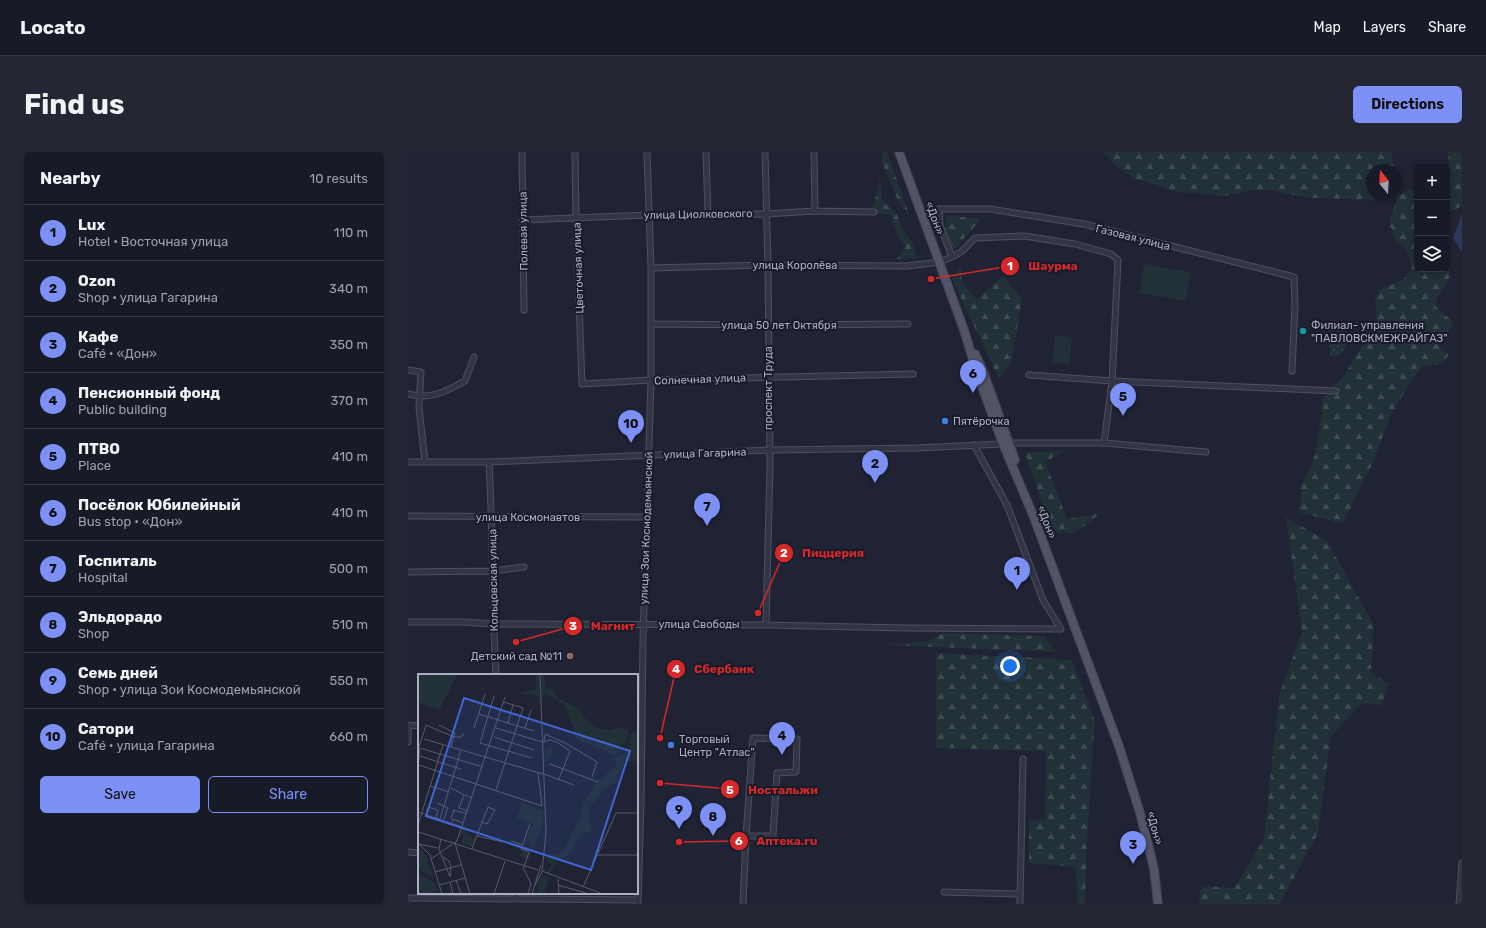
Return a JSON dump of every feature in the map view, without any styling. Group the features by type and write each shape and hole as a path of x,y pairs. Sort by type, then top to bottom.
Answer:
{"main road":[{"name":"«Дон»","path":"899,152 964,330 983,371 1006,444 1130,780 1154,869 1158,904"}],"street":[{"name":"Полевая улица","path":"522,152 524,310"},
{"name":"Цветочная улица","path":"575,152 582,384"},
{"name":"улица Зои Космодемьянской","path":"638,902 639,715 651,380 651,268 647,152"},
{"path":"706,152 708,214"},
{"name":"проспект Труда","path":"765,152 770,465 766,624"},
{"path":"814,152 815,211"},
{"name":"Газовая улица","path":"952,257 940,224 939,209 990,210 1084,224 1294,277 1296,305 1292,371"},
{"name":"улица Циолковского","path":"522,220 648,215 766,214 815,211 874,212"},
{"path":"939,262 961,252 975,238 1024,236 1075,244 1111,254 1118,260 1112,381 1104,443"},
{"name":"улица Королёва","path":"651,268 768,265 907,266 939,262"},
{"name":"улица 50 лет Октября","path":"651,324 908,324"},
{"path":"408,394 420,397 441,394 465,381 474,357"},
{"path":"408,370 421,372 419,407 425,462"},
{"name":"Солнечная улица","path":"582,384 651,380 913,374"},
{"path":"1029,375 1112,381 1336,390"},
{"name":"улица Гагарина","path":"408,462 489,462 769,450 910,449 1006,444 1104,443 1206,452"},
{"name":"улица Свободы","path":"408,622 464,622 493,624 766,624 1061,630 1043,600 1006,505 974,445"},
{"name":"Кольцовская улица","path":"489,462 492,517 493,624 496,674"},
{"name":"улица Космонавтов","path":"408,516 647,517"},
{"path":"408,572 492,571 524,567"},
{"path":"408,729 408,742"},
{"path":"743,904 746,836 753,738 797,739 796,772 777,773 773,836 746,836"},
{"path":"1020,904 1023,759"},
{"path":"408,852 418,853"},
{"path":"1459,904 1462,863"},
{"path":"944,892 1020,894"},
{"path":"516,899 517,894"},
{"path":"568,900 569,894"},
{"path":"408,898 493,896 516,899 638,902"}],"green space":[{"path":"882,152 887,152 910,217 898,201 882,162"},
{"path":"1103,152 1392,152 1393,164 1366,164 1366,200 1315,198 1292,195 1272,190 1253,190 1225,196 1179,192 1135,179 1116,166"},
{"path":"1448,152 1462,152 1462,206 1450,212 1450,164"},
{"path":"880,176 882,200 897,215 904,232 912,242 917,258 897,259 905,247 897,233 890,214 868,214 875,202"},
{"path":"1409,190 1414,190 1414,272 1450,272 1450,264 1451,269 1449,279 1440,293 1435,306 1453,322 1447,334 1439,331 1432,334 1440,347 1449,355 1441,364 1423,366 1408,386 1392,413 1372,464 1343,524 1298,512 1301,487 1315,455 1322,412 1322,400 1334,385 1341,380 1375,326 1375,299 1379,290 1403,280 1412,267 1407,250 1396,239 1390,226 1391,214 1397,200 1402,200 1402,194"},
{"path":"946,215 981,219 955,249 945,235"},
{"path":"1144,264 1191,272 1186,301 1139,293"},
{"path":"961,267 962,283 977,299 1003,276 1022,299 1011,364 999,379 952,279"},
{"path":"1330,319 1338,321 1343,325 1347,331 1348,338 1343,351 1338,355 1330,357"},
{"path":"1055,335 1072,337 1070,364 1052,363"},
{"path":"1064,451 1045,462 1067,519 1101,513 1074,533 1052,533 1025,452"},
{"path":"1286,517 1327,541 1374,625 1371,673 1389,684 1382,705 1362,703 1331,736 1318,833 1280,904 1198,904 1202,886 1234,888 1264,839 1279,695 1302,632"},
{"path":"943,633 1044,636 1057,652 886,645 928,641"},
{"path":"936,653 1072,660 1095,721 1087,841 1085,904 1077,904 1076,867 1029,863 1029,820 1045,819 1046,751 936,748"}],"water":[{"path":"1462,214 1462,252 1453,238"}],"place":[{"name":"Шаурма","path":"931,279"},
{"name":"Филиал- управления \"ПАВЛОВСКМЕЖРАЙГАЗ\"","path":"1303,331"},
{"name":"Посёлок Юбилейный","path":"973,393"},
{"name":"ПТВО","path":"1123,416"},
{"name":"Пятёрочка","path":"945,421"},
{"name":"Сатори","path":"631,443"},
{"name":"Ozon","path":"875,483"},
{"name":"Госпиталь","path":"707,526"},
{"name":"Lux","path":"1017,590"},
{"name":"Пиццерия","path":"758,613"},
{"name":"Магнит","path":"516,642"},
{"name":"Детский сад №11","path":"570,656"},
{"name":"Сбербанк","path":"660,738"},
{"name":"Торговый Центр \"Атлас\"","path":"671,745"},
{"name":"Пенсионный фонд","path":"782,755"},
{"name":"Ностальжи","path":"660,783"},
{"name":"Семь дней","path":"679,829"},
{"name":"Эльдорадо","path":"713,836"},
{"name":"Аптека.ru","path":"679,842"},
{"name":"Кафе","path":"1133,864"}]}
